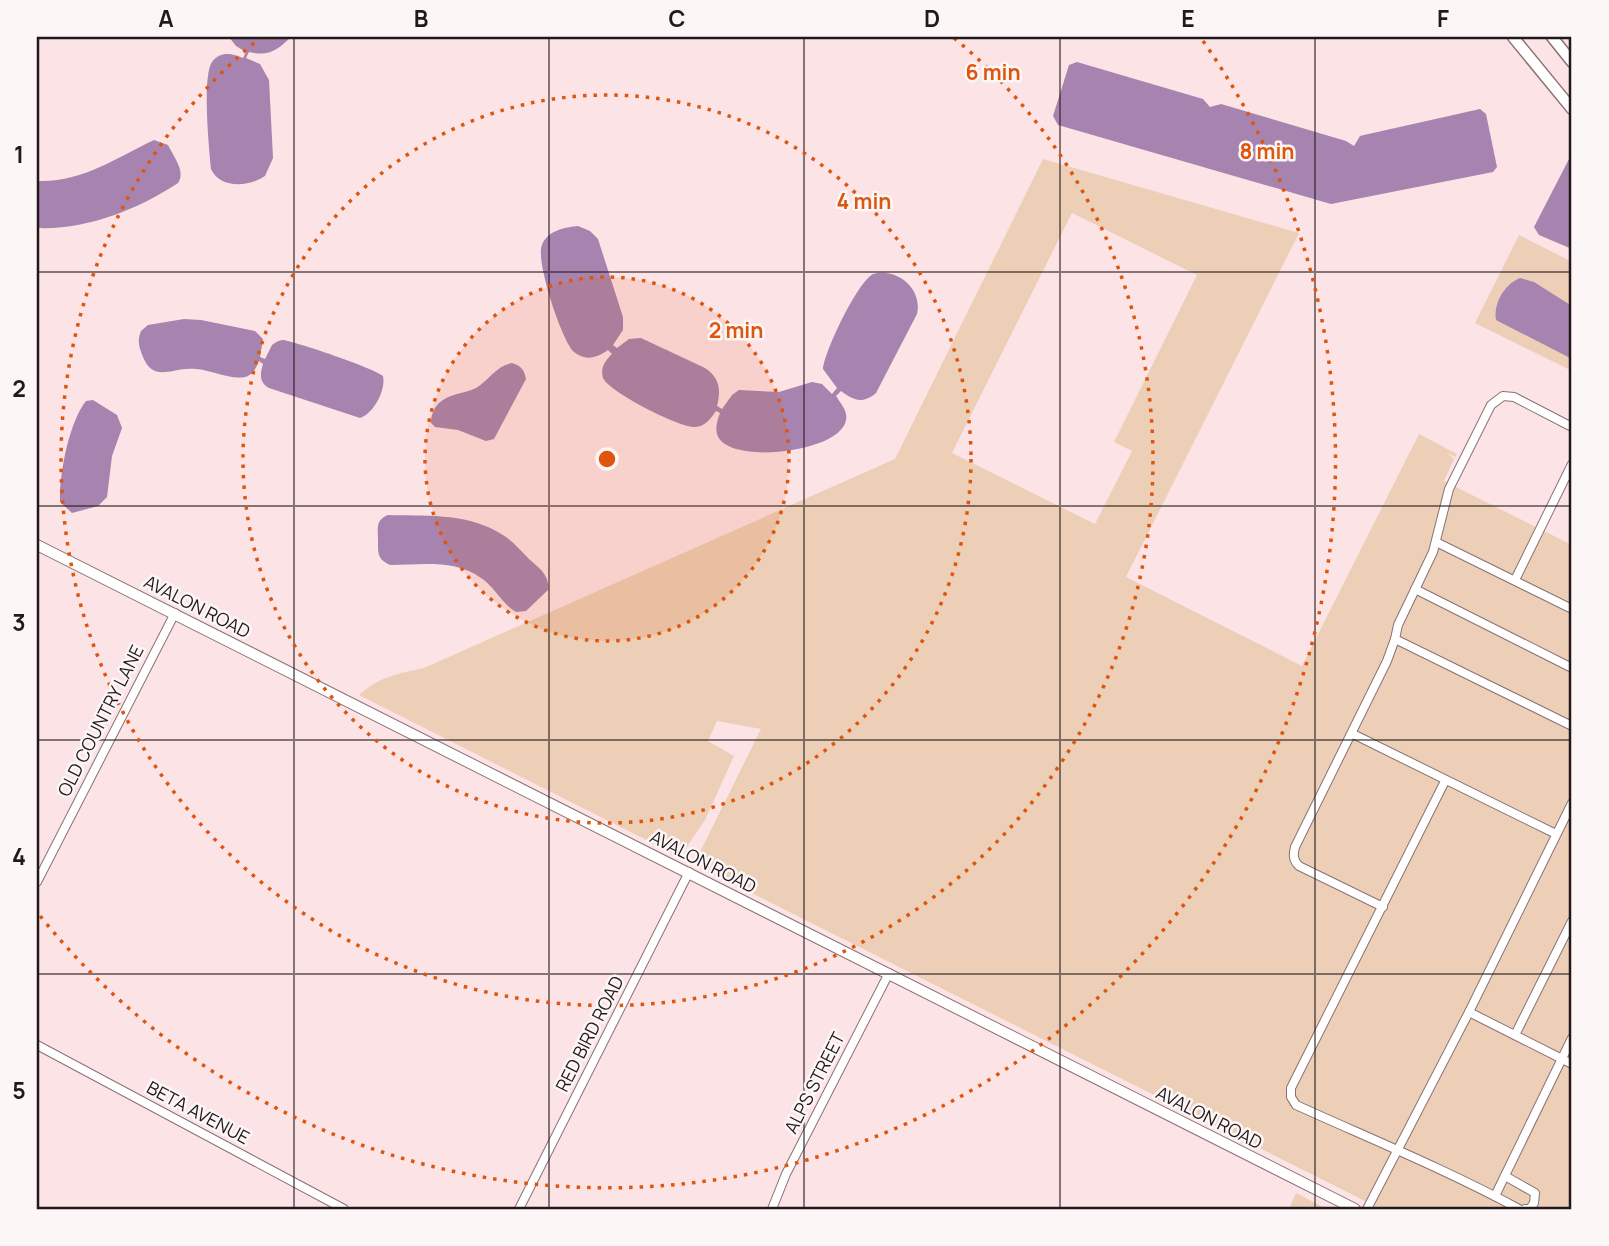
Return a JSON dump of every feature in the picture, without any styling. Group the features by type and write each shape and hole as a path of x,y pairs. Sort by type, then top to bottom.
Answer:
{"highway":[{"path":"1513,37 1572,109"},
{"path":"1552,37 1572,62"}],"main road":[{"name":"AVALON ROAD","path":"37,545 175,612 1355,1209"}],"street":[{"path":"1383,907 1299,866 1293,855 1353,734 1395,639 1398,625 1436,542 1449,489 1491,405 1503,396 1514,397 1572,427"},
{"path":"1515,580 1572,464"},
{"path":"1563,481 1572,486"},
{"path":"1436,542 1572,609"},
{"path":"1415,589 1572,668"},
{"name":"OLD COUNTRY LANE","path":"37,882 175,612"},
{"path":"1395,639 1572,726"},
{"path":"1353,734 1556,834"},
{"path":"1445,781 1291,1088 1291,1097 1296,1105 1398,1152 1417,1157 1519,1209"},
{"path":"1367,1209 1469,1012 1572,803"},
{"name":"RED BIRD ROAD","path":"519,1209 689,872"},
{"path":"1515,1035 1572,921"},
{"name":"ALPS STREET","path":"772,1209 786,1174 889,973"},
{"path":"1469,1012 1572,1064"},
{"path":"1495,1196 1572,1038"},
{"name":"BETA AVENUE","path":"37,1045 344,1209"},
{"path":"1505,1176 1535,1193 1534,1203 1530,1209 1525,1209"}],"shaded area":[{"path":"229,37 291,37 272,51 262,54 249,52 246,58 260,64 269,80 273,158 265,176 243,184 221,180 211,169 207,113 209,70 212,62 219,56 230,54 243,58 246,52 236,46"},
{"path":"1077,62 1203,99 1210,107 1221,104 1346,141 1354,146 1360,136 1480,109 1486,114 1497,167 1493,172 1331,204 1058,125 1053,116 1069,65"},
{"path":"154,140 168,145 176,159 181,174 178,183 146,202 111,216 74,226 37,228 37,181 53,181 83,174"},
{"path":"1043,159 1299,233 1126,577 1302,666 1419,434 1457,454 1455,457 1447,453 1454,459 1444,481 1572,545 1572,1209 1381,1209 694,864 761,729 717,721 708,741 734,756 705,820 680,857 359,695 381,680 424,668 895,459","holes":["1072,213 1197,275 1114,442 1132,451 1095,524 952,453"]},
{"path":"1569,159 1572,159 1572,249 1539,235 1534,227"},
{"path":"578,226 590,231 598,239 623,317 623,330 613,345 617,348 629,339 641,338 705,368 716,380 719,390 717,406 722,409 739,390 779,392 812,382 822,384 832,394 837,388 823,369 825,360 835,333 851,303 873,274 891,274 906,282 916,296 917,314 876,393 863,400 854,399 841,391 836,396 846,414 846,420 839,431 825,441 805,447 783,451 740,450 725,444 717,434 720,413 716,411 699,427 675,422 631,400 608,384 602,371 612,354 608,350 592,357 583,357 574,352 563,333 551,300 541,253 544,240 552,233"},
{"path":"1519,235 1572,262 1572,371 1475,323"},
{"path":"1520,278 1534,282 1572,306 1572,359 1496,320 1496,307 1501,295"},
{"path":"184,319 255,331 263,339 260,357 265,359 272,345 282,340 351,362 383,376 381,394 370,411 360,418 269,388 262,380 263,364 259,361 250,375 239,378 196,369 165,372 153,370 147,365 140,350 141,331 148,325"},
{"path":"512,363 522,368 526,379 494,439 486,441 458,430 435,427 431,423 434,409 443,400 476,388 497,370"},
{"path":"93,400 117,415 122,428 112,456 107,497 98,506 72,513 60,502 63,464 80,410 86,401"},
{"path":"388,515 457,518 484,525 514,544 540,569 546,576 548,590 526,611 516,612 486,582 471,572 437,564 390,565 380,558 378,549 378,525 381,519"},
{"path":"1296,1193 1327,1209 1289,1209"}]}
